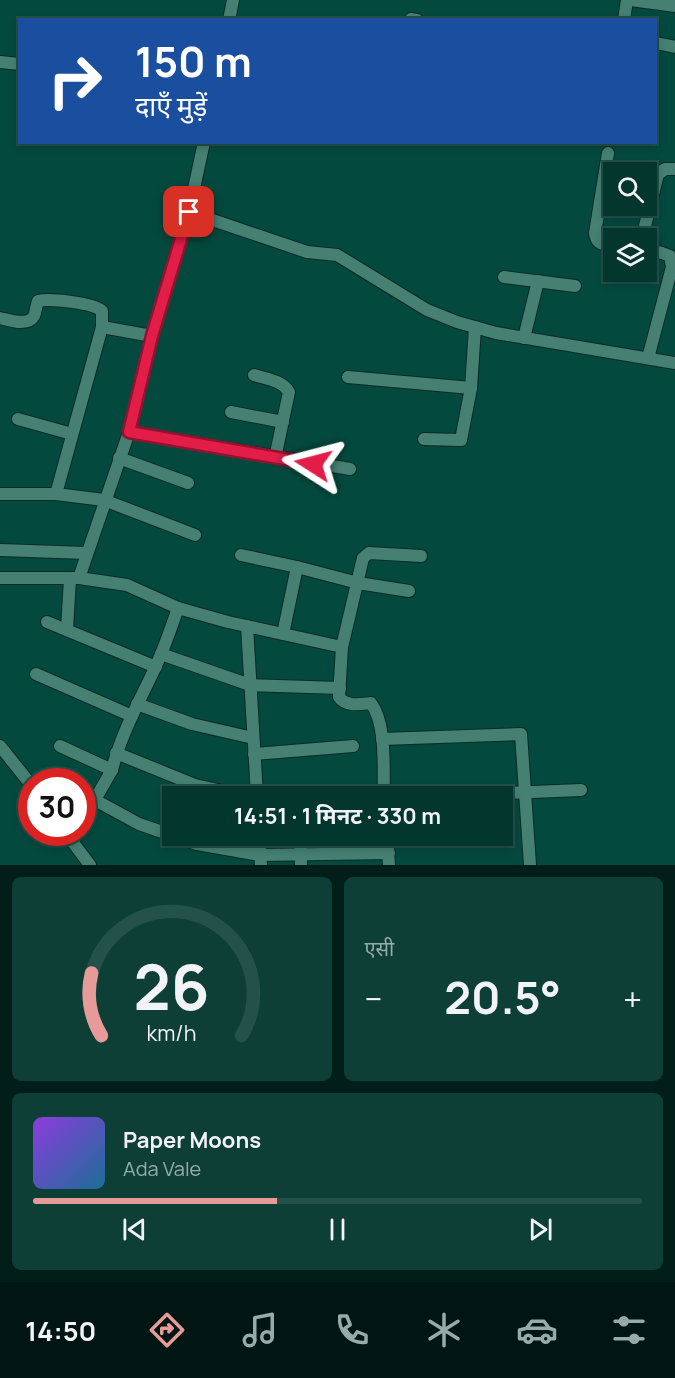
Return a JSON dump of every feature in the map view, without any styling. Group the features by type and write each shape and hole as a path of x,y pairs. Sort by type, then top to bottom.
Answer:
{"street":[{"path":"229,18 233,0"},
{"path":"624,18 629,0 675,6"},
{"path":"657,43 675,47"},
{"path":"0,62 18,64"},
{"path":"67,630 75,578 87,553 129,432 152,336 189,212 204,144"},
{"path":"603,244 596,240 595,233 608,153"},
{"path":"644,228 658,174 665,168 675,169"},
{"path":"189,212 308,252 337,255 428,310 475,327 524,338 675,363"},
{"path":"648,358 672,267 670,256 657,252"},
{"path":"504,277 575,286"},
{"path":"524,338 538,281"},
{"path":"0,318 20,322 30,321 38,302 46,299 99,308 103,315 102,327 56,494"},
{"path":"102,327 152,336"},
{"path":"424,439 460,440 471,388 475,327"},
{"path":"254,375 278,382 289,392 275,458"},
{"path":"348,377 471,388"},
{"path":"231,412 283,422"},
{"path":"18,419 72,434"},
{"path":"129,432 350,469"},
{"path":"119,458 188,483"},
{"path":"0,494 56,494 104,500 195,536"},
{"path":"0,550 87,553"},
{"path":"384,786 382,739 377,711 371,703 348,704 342,702 339,697 342,647 363,558 369,553 421,556"},
{"path":"241,555 358,583 409,591"},
{"path":"284,634 297,567"},
{"path":"0,578 75,578 127,585 178,608 342,647"},
{"path":"96,798 112,770 116,753 156,667 178,608"},
{"path":"47,621 156,667"},
{"path":"247,626 256,786"},
{"path":"161,654 250,685 340,688"},
{"path":"36,674 132,716"},
{"path":"137,704 192,724 253,738"},
{"path":"382,739 521,734 530,865"},
{"path":"0,746 18,769"},
{"path":"60,746 112,770"},
{"path":"254,754 353,746"},
{"path":"116,753 185,782 202,786"},
{"path":"513,793 581,790"},
{"path":"96,801 139,824 197,844 261,860 389,859"},
{"path":"78,846 90,865"}],"route":[{"path":"189,212 152,336 129,432 313,464"}]}
